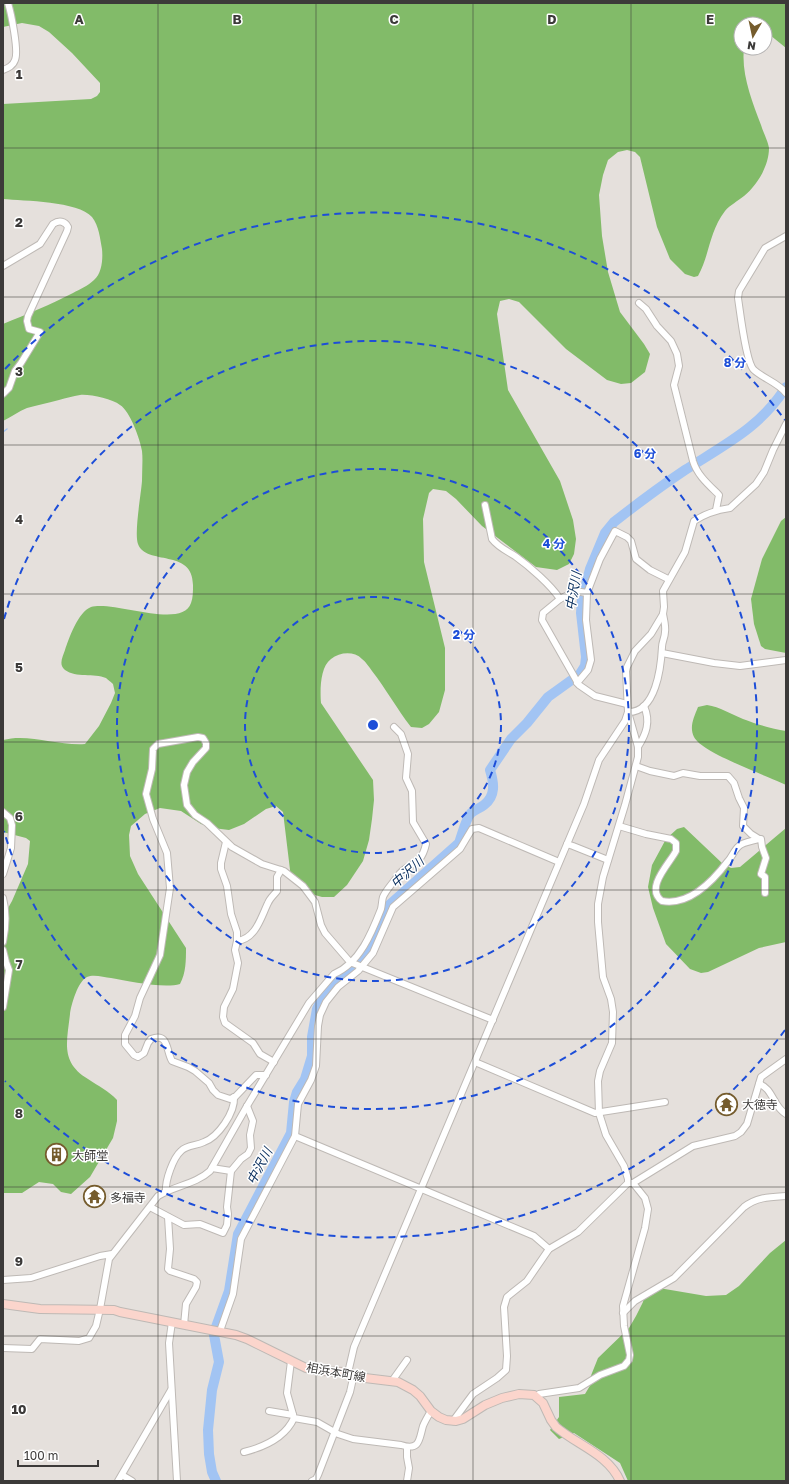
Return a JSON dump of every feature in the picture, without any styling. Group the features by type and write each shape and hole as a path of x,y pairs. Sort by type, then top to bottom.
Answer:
{"main road":[{"name":"相浜本町線","path":"3,1304 40,1309 114,1310 184,1325 216,1330 246,1339 311,1370 351,1374 365,1378 392,1381 403,1384 420,1396 431,1411 443,1419 453,1421"},
{"path":"453,1421 466,1418 485,1406 502,1398 518,1394 537,1396 543,1403 556,1427 603,1460 615,1472 620,1481"}],"street":[{"path":"3,70 12,66 16,58 11,12 8,3"},
{"path":"3,266 40,244 56,222 64,222 67,224 68,231 28,316 27,321 29,329 40,332 15,371 9,388 3,394"},
{"path":"786,236 764,248 738,294 751,366 755,371 781,387 786,393"},
{"path":"639,303 646,309 657,326 671,341 677,354 679,366 674,385 695,468 708,485 719,494 716,510"},
{"path":"628,712 634,712 644,706 651,696 657,682 666,627 663,614 663,591 685,552 694,521 716,510 730,508 756,484 767,468 773,450 786,424"},
{"path":"485,504 492,539 542,579 560,599"},
{"path":"577,682 588,670 591,660 586,620 586,593 600,559 615,531 627,537 631,541 636,559 650,570 668,580"},
{"path":"586,593 574,592 560,599 543,613 542,620 572,674 581,687 595,696 627,704"},
{"path":"537,1396 539,1394 579,1388 600,1375 628,1363 630,1355 624,1326 624,1300 648,1216 648,1208 645,1198 628,1179 624,1166 606,1135 599,1113 598,1081 602,1065 612,1043 613,1033 612,1005 603,977 598,922 598,904 600,889 636,766 638,751 628,712 627,667 635,651 651,634 663,614"},
{"path":"662,654 740,666 786,660"},
{"path":"638,747 647,732 646,710 644,706"},
{"path":"314,1481 318,1475 350,1392 354,1347 590,789 599,760 624,721 628,712"},
{"path":"216,1330 233,1294 241,1239 295,1136 298,1104 312,1080 316,1066 318,1026 323,1009 331,995 338,987 358,972 356,964 381,910 383,896 400,872 416,863 421,858 426,844 413,822 412,791 406,778 408,754 401,734 394,727"},
{"path":"234,1098 218,1095 209,1083 195,1072 188,1067 172,1061 167,1042 165,1040 155,1038 151,1039 144,1053 138,1057 130,1051 124,1041 126,1032 136,1016 140,998 160,953 170,888 167,853 154,819 146,792 152,768 152,753 155,746 158,744 198,737 205,740 206,748 193,762 185,779 184,787 186,801 190,810 194,815 207,823 232,848 262,864 281,870 304,886 316,902 321,926 325,933 356,964 493,1020"},
{"path":"636,766 650,771 674,776 683,773 700,776 728,776 734,783 744,808 742,826 759,839 762,839 762,847 766,858 761,874 764,877 765,893"},
{"path":"3,812 10,818 12,826 11,848 3,874"},
{"path":"619,826 646,834 671,839 676,843 676,851 661,873 656,889 660,899 668,902 681,900 702,888 721,870 740,845 759,839"},
{"path":"3,1348 32,1349 38,1341 44,1338 79,1341 89,1338 96,1326 109,1259 138,1219 158,1196 166,1191 204,1176 212,1168 247,1106 312,998 334,974 356,964 373,953 394,907 460,849 472,829 480,828 559,862"},
{"path":"226,842 221,863 227,886 231,914 237,932 237,941 234,950 238,963 233,989 224,1007 223,1017 225,1023 253,1043 260,1054 274,1062"},
{"path":"567,844 608,860"},
{"path":"237,941 247,937 260,924 268,903 277,891 277,877 281,870"},
{"path":"3,898 6,906 3,942"},
{"path":"3,950 9,970 3,1007"},
{"path":"453,1421 473,1394 506,1370 507,1356 504,1312 505,1302 510,1295 530,1277 549,1249 578,1232 631,1183 693,1146 735,1136 741,1132 747,1124 761,1077 786,1059"},
{"path":"475,1062 595,1113 665,1102"},
{"path":"166,1191 167,1178 178,1154 187,1147 204,1142 214,1136 228,1119 234,1098 252,1078 259,1074 266,1075"},
{"path":"759,1084 768,1089 779,1108 786,1114"},
{"path":"150,1207 184,1225 200,1224 223,1232 227,1225 227,1207 231,1171 241,1159 248,1154 250,1148 253,1121 247,1106"},
{"path":"295,1136 534,1236 549,1249"},
{"path":"212,1168 231,1171"},
{"path":"623,1313 635,1301 674,1278 739,1211 749,1203 761,1198 786,1196"},
{"path":"168,1217 170,1249 168,1269 194,1279 197,1282 196,1287 186,1304 184,1325"},
{"path":"3,1280 31,1278 100,1256 112,1254"},
{"path":"172,1322 169,1343 177,1481"},
{"path":"392,1381 407,1360"},
{"path":"244,1452 269,1444 283,1433 291,1423 293,1416 287,1393 290,1361"},
{"path":"132,1481 120,1478 171,1390"},
{"path":"269,1411 317,1422 335,1432 353,1439 401,1445 407,1448 417,1445 423,1424 431,1411"},
{"path":"407,1448 409,1468 407,1481"}],"green space":[{"path":"3,3 786,3 786,48 773,37 773,16 733,16 733,56 744,56 744,68 751,97 769,148 765,168 758,181 749,192 725,211 720,219 698,276 694,277 685,274 670,259 657,227 640,157 635,152 627,150 618,152 608,160 599,195 602,236 608,272 620,312 650,354 645,372 631,383 621,384 607,380 566,349 519,302 509,299 500,301 497,314 508,390 560,481 573,520 576,539 574,554 569,564 557,570 536,567 482,526 456,499 446,491 433,489 429,493 423,519 424,562 445,648 445,690 439,712 429,724 422,728 411,727 382,685 359,656 347,653 339,655 327,663 323,673 321,703 373,780 374,800 369,840 363,861 347,885 334,897 322,897 304,892 291,878 283,812 276,806 266,809 244,824 229,830 213,828 201,824 181,811 160,808 145,814 131,826 129,835 130,856 138,874 186,948 185,971 180,984 165,986 102,976 92,976 84,979 78,988 73,999 70,1014 67,1042 69,1058 73,1066 79,1072 107,1091 117,1100 117,1121 113,1138 90,1177 71,1194 61,1192 53,1184 39,1182 22,1193 3,1193 3,917 12,901 28,864 30,841 26,838 3,832 3,740 23,738 85,744 99,726 115,693 113,684 106,678 74,674 65,670 62,666 62,658 72,632 82,614 91,607 101,606 161,614 175,614 185,611 191,603 193,597 193,585 191,574 186,566 143,551 138,544 137,531 142,481 142,451 134,426 124,408 101,397 80,395 27,408 3,421 3,324 56,302 89,284 99,274 102,249 98,228 92,217 85,212 63,205 37,201 3,199 3,104 91,99 97,96 100,92 100,83 72,53 49,32 39,26 22,23 3,27"},
{"path":"786,517 786,653 765,649 761,646 754,624 751,599 762,559 781,521"},
{"path":"707,705 721,709 753,723 786,731 786,785 722,757 709,750 694,737 692,730 695,714 698,707"},
{"path":"684,827 723,864 731,868 740,867 786,828 786,942 759,948 708,972 701,973 690,969 666,944 653,908 648,887 652,865 666,839 677,829"},
{"path":"786,1240 786,1481 628,1481 620,1463 574,1433 559,1439 550,1430 559,1417 559,1397 585,1394 591,1384 590,1378 598,1358 629,1328 643,1302 645,1291 653,1287 706,1296 726,1295 739,1286 770,1253"}],"waterway":[{"name":"中沢川","path":"216,1481 212,1472 209,1454 208,1430 212,1390 219,1362 214,1335 229,1291 238,1234 291,1133 294,1102 297,1092 305,1079 312,1056 312,1037 317,1009 323,997 339,977 359,962 370,950 387,907 459,843 469,815 484,805 491,798 493,784 490,770 511,739 527,723 548,697 580,674 585,666 586,657 581,613 582,600 590,569 605,533 614,522 649,495 741,434 765,413 786,387"},
{"path":"3,432 7,429"}],"place":[{"name":"大徳寺","path":"726,1104"},
{"name":"大師堂","path":"57,1155"},
{"name":"多福寺","path":"95,1197"}]}
